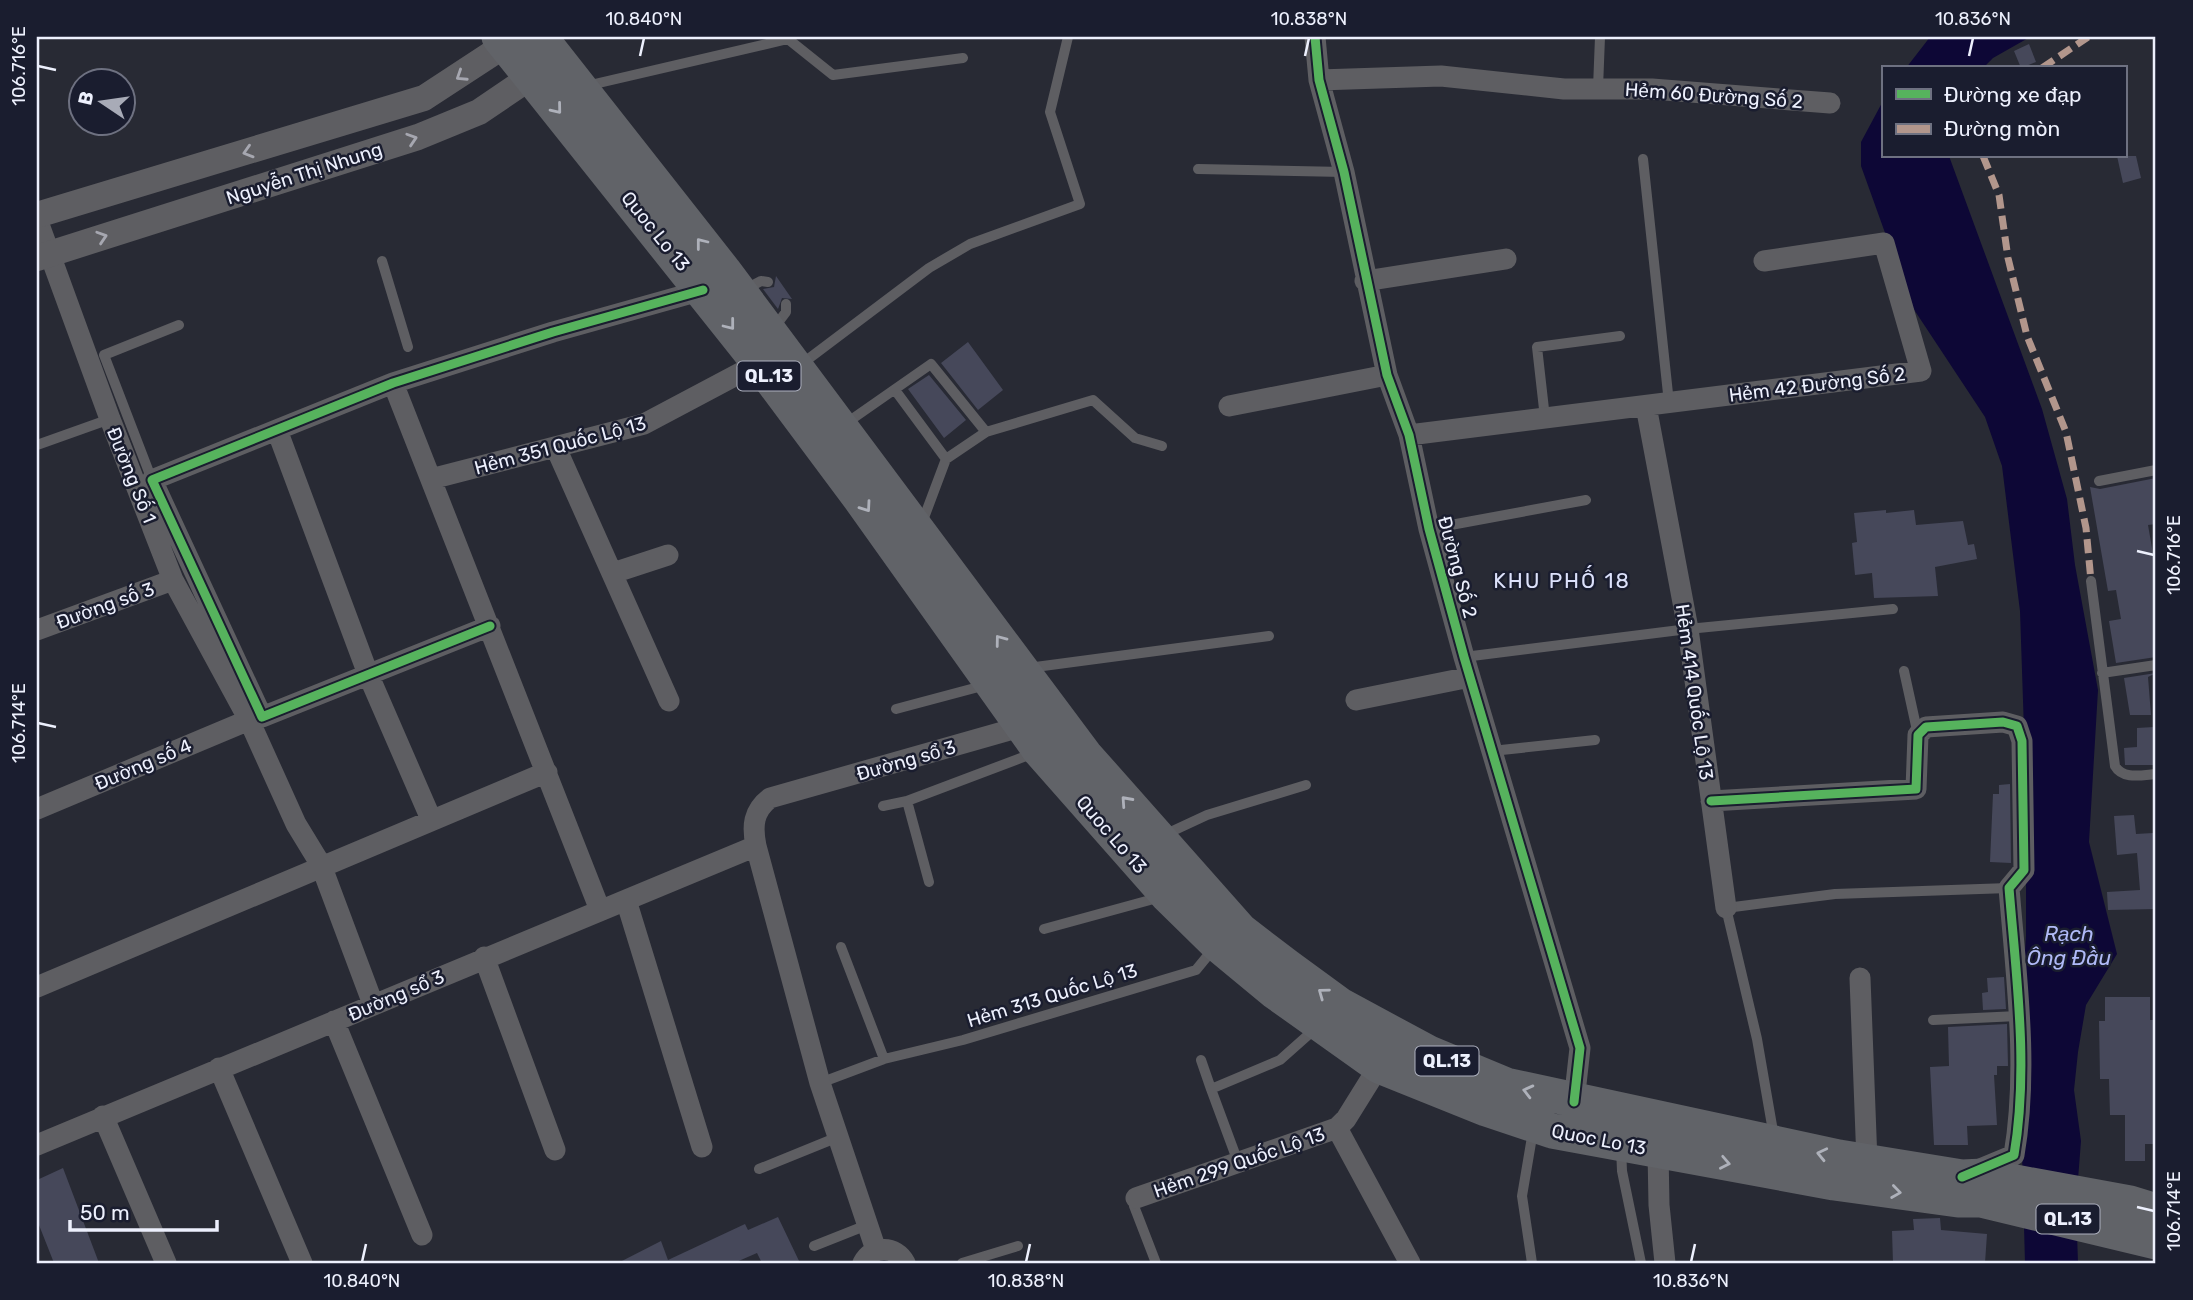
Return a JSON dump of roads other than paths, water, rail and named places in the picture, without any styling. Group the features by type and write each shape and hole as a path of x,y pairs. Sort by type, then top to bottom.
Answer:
{"highway":[{"name":"Quoc Lo 13","path":"507,40 543,58 579,88 753,287 772,333 1007,676"},
{"name":"Quoc Lo 13","path":"543,58 703,290 772,333 918,532 1039,731 1167,895 1217,944 1320,1024 1379,1066 1534,1125 1621,1145 1834,1183 1960,1188 1984,1176 2012,1199 2141,1226"},
{"name":"Quoc Lo 13","path":"1039,731 1158,838 1241,931 1340,1005 1429,1053 1495,1081 1574,1102 1867,1162 1960,1188"}],"street":[{"name":"Đường Số 2","path":"1315,37 1319,80 1344,172 1387,375 1409,435 1429,529 1467,667 1580,1048 1574,1102"},
{"name":"Nguyễn Thị Nhung","path":"37,217 424,98 507,40"},
{"name":"Nguyễn Thị Nhung","path":"43,256 418,137 479,112 543,58"},
{"name":"Hẻm 60 Đường Số 2","path":"1319,80 1441,76 1564,89 1652,89 1830,103"},
{"name":"Đường Số 1","path":"37,217 43,256 173,580 249,720 296,824 321,864"},
{"name":"Hẻm 42 Đường Số 2","path":"1409,435 1921,371 1884,243 1764,261"},
{"path":"1365,281 1506,259"},
{"path":"490,626 262,717 152,480 417,371 703,290"},
{"name":"Hẻm 351 Quốc Lộ 13","path":"431,479 644,424 772,333"},
{"path":"1229,407 1387,375"},
{"path":"393,383 600,910"},
{"name":"Hẻm 414 Quốc Lộ 13","path":"1646,406 1688,629 1726,908"},
{"path":"277,430 369,674 431,819"},
{"path":"556,448 668,701"},
{"path":"613,573 668,555"},
{"name":"Đường số 3","path":"37,630 173,580"},
{"path":"1356,700 1467,667"},
{"name":"Đường số 4","path":"37,809 249,720"},
{"path":"1711,801 1916,789 1918,734 1926,727 2003,722 2017,726 2022,741 2024,870 2010,888 2018,1016 2018,1132 2014,1155 1960,1188"},
{"name":"Đường sổ 3","path":"869,1257 867,1225 820,1083 756,846 753,823 762,805 770,798 1039,731"},
{"path":"37,987 321,864 547,772"},
{"name":"Đường sổ 3","path":"37,1145 756,846"},
{"path":"321,864 373,1004"},
{"path":"626,900 702,1147"},
{"path":"484,957 555,1150"},
{"path":"1860,978 1867,1162"},
{"path":"334,1021 422,1236"},
{"name":"Hẻm 299 Quốc Lộ 13","path":"1136,1198 1337,1128 1346,1119 1379,1066"},
{"path":"219,1068 302,1263"},
{"path":"103,1116 166,1263"},
{"path":"1337,1128 1410,1263"},
{"path":"1658,1151 1665,1263"},
{"path":"869,1257 895,1252 905,1263"}],"lane":[{"path":"796,368 929,268 970,244 1080,204 1050,113 1068,37"},
{"name":"Hẻm 60 Đường Số 2","path":"1598,89 1600,37"},
{"path":"579,88 788,39 833,75 963,58"},
{"path":"1643,159 1669,403"},
{"path":"1198,169 1344,172"},
{"path":"382,261 408,347"},
{"path":"152,480 104,355 179,325"},
{"path":"1545,418 1537,347 1619,337"},
{"path":"840,428 931,364 986,432"},
{"path":"895,390 946,459"},
{"path":"918,532 946,459 986,432 1093,400 1135,438 1162,446"},
{"path":"37,445 110,419"},
{"path":"2099,481 2156,470"},
{"path":"1429,529 1586,500"},
{"path":"2091,581 2115,766 2119,773 2127,775 2156,774"},
{"path":"1467,667 1688,629 1894,609"},
{"path":"896,709 1007,676 1269,636"},
{"path":"2102,673 2156,665"},
{"path":"1904,671 1918,734"},
{"path":"883,806 907,801 1039,731"},
{"path":"1492,751 1595,740"},
{"path":"1158,838 1207,815 1306,785"},
{"path":"907,801 929,881"},
{"path":"1726,908 1835,894 2010,888"},
{"path":"1044,929 1167,895"},
{"name":"Hẻm 414 Quốc Lộ 13","path":"1726,908 1757,1039 1775,1143"},
{"name":"Hẻm 313 Quốc Lộ 13","path":"820,1083 884,1059 963,1040 1196,970 1217,944"},
{"path":"841,947 884,1059"},
{"path":"1934,1020 2018,1016"},
{"path":"1211,1089 1280,1060 1296,1049 1320,1024"},
{"path":"1201,1060 1238,1162"},
{"path":"1532,1263 1522,1196 1534,1125"},
{"path":"759,1169 838,1137"},
{"path":"1621,1145 1622,1171 1641,1263"},
{"name":"Hẻm 299 Quốc Lộ 13","path":"1136,1198 1134,1206 1156,1263"},
{"path":"814,1246 867,1225"},
{"path":"962,1263 1018,1246"}],"water":[{"path":"1930,37 2030,37 1993,58 1985,66 1908,66"},
{"name":"Rạch Ông Đầu","path":"1882,103 1882,158 1950,158 2042,409 2067,499 2075,565 2098,690 2089,842 2117,954 2086,1005 2078,1052 2074,1090 2081,1141 2076,1205 2078,1263 2025,1263 2019,1042 2026,936 2026,790 2020,611 2002,466 1985,417 1911,305 1861,166 1861,142"}],"district":[{"name":"KHU PHỐ 18","path":"1562,581"}]}
